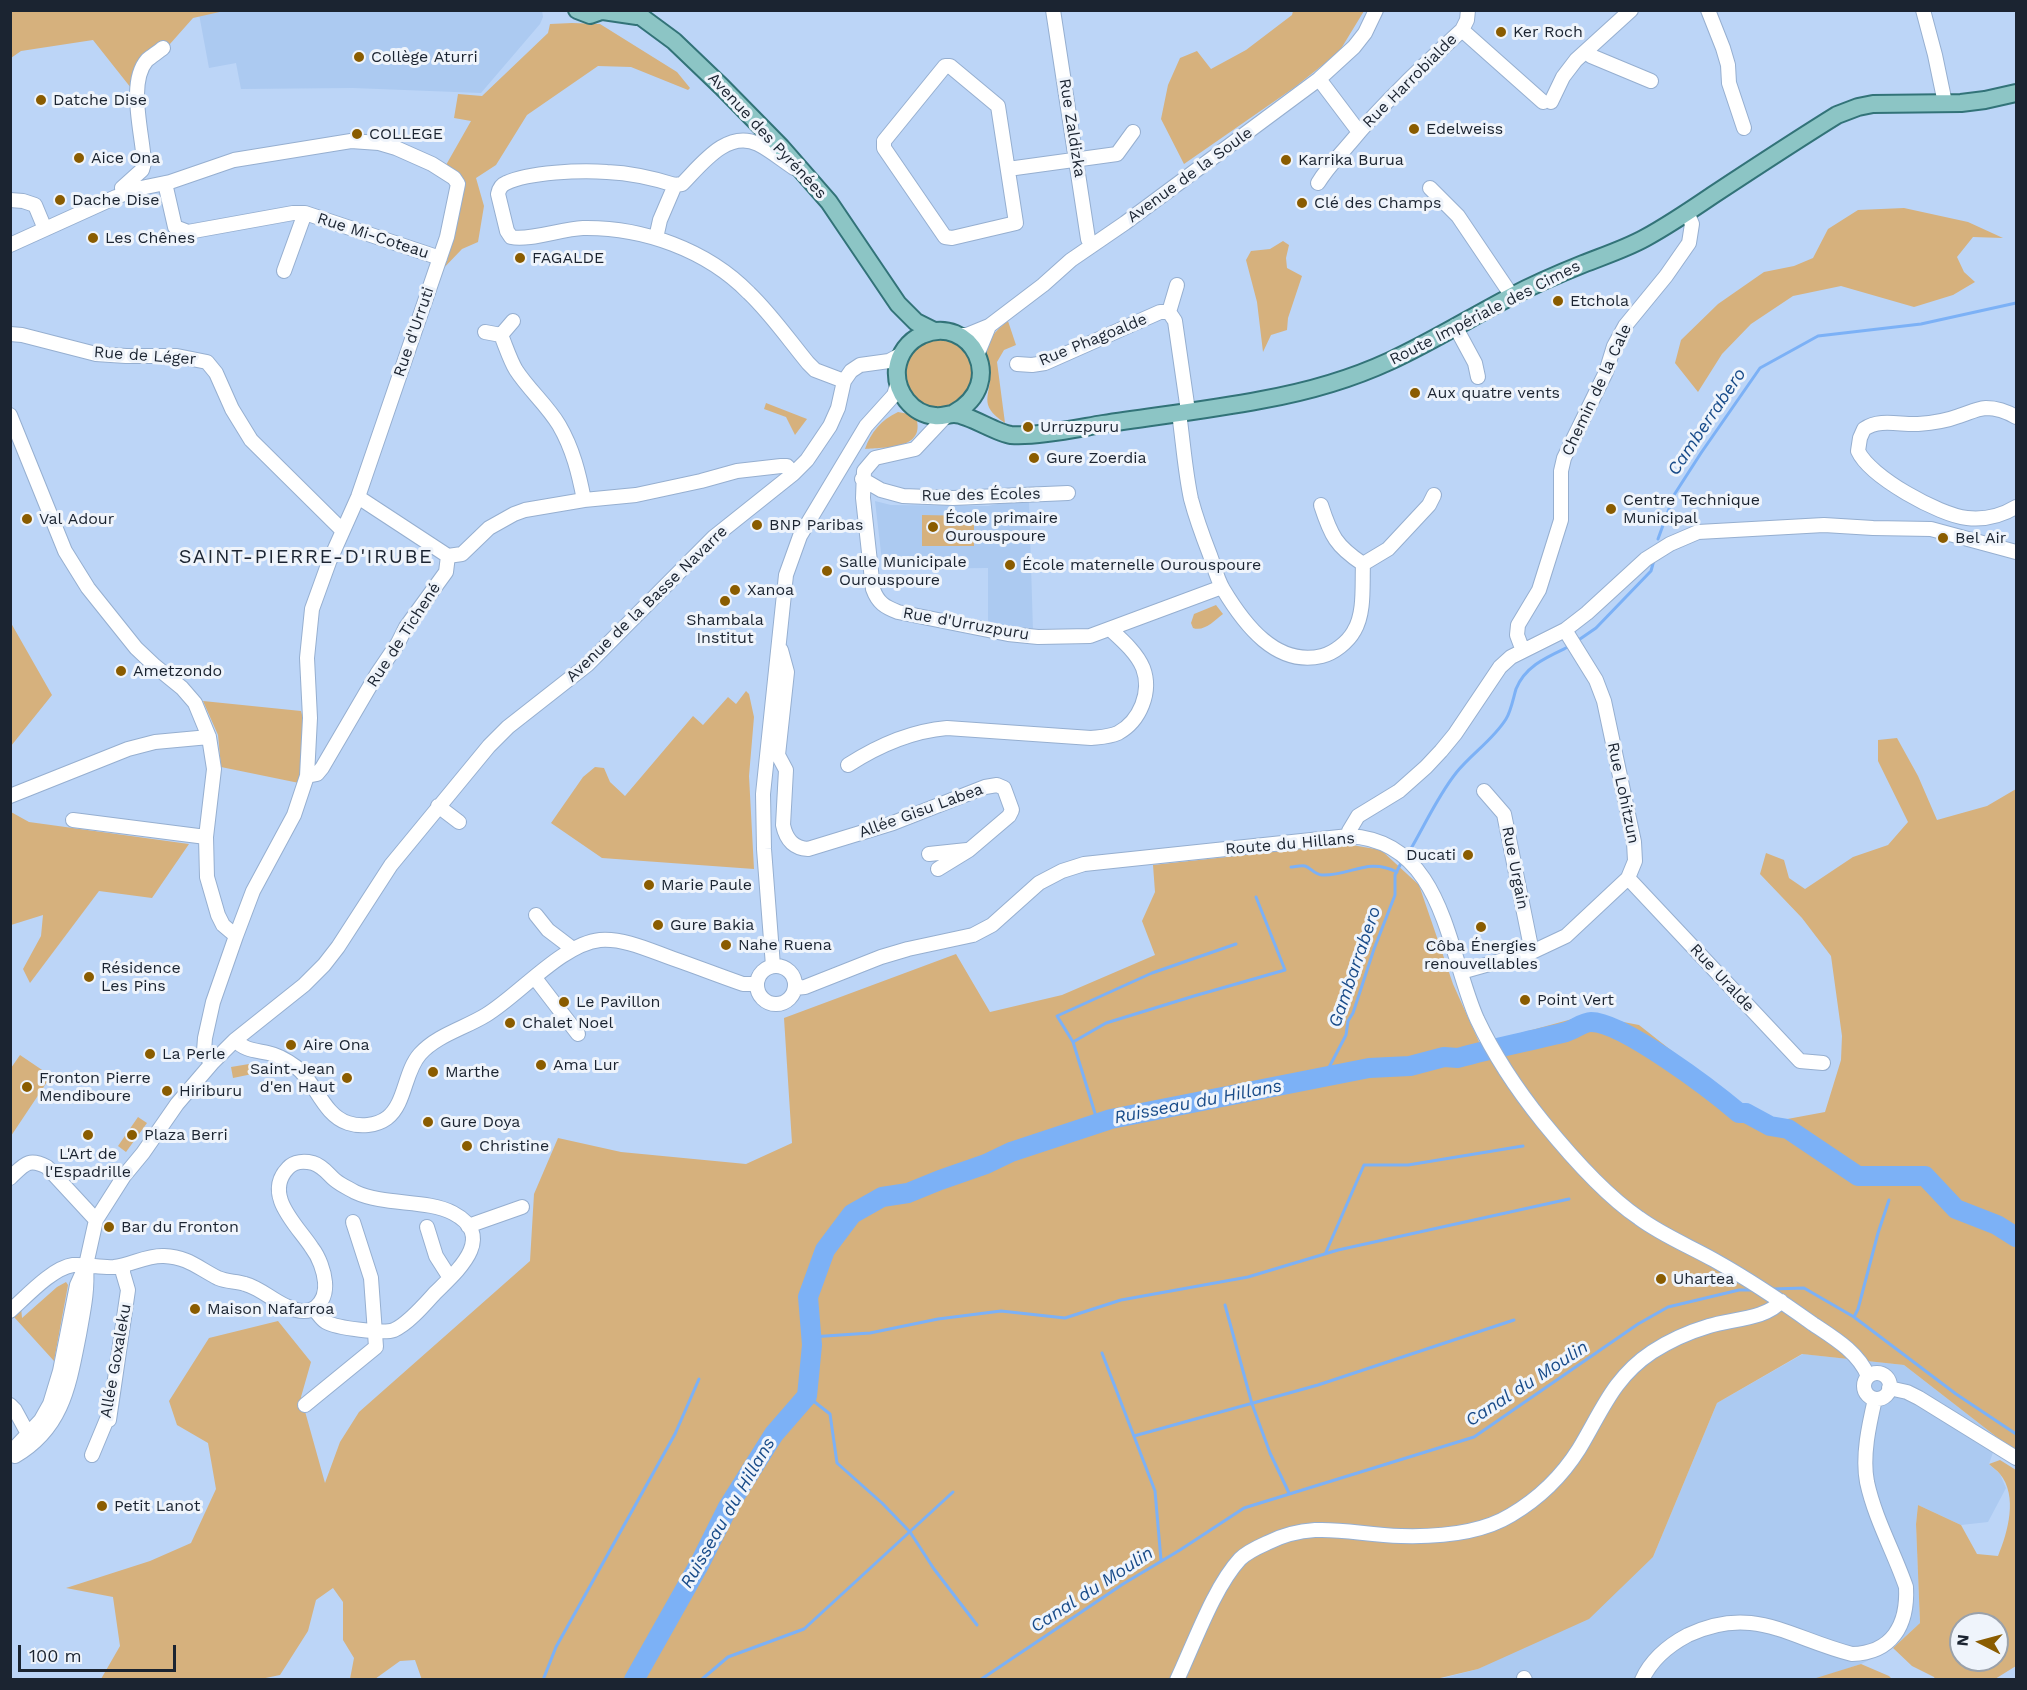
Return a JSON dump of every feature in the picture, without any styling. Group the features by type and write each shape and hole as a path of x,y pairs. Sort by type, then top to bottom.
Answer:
{"main road":[{"name":"Avenue des Pyrénées","path":"577,10 590,15 603,11 634,13 674,41 722,87 809,178 862,249 898,304 916,322 934,332"},
{"name":"Route Impériale des Cimes","path":"950,415 993,427 1008,435 1022,435 1306,392 1391,360 1546,279 1645,238 1837,115 1873,104 1985,100 2016,93"},
{"name":"Avenue des Pyrénées","path":"898,304 907,347"},
{"path":"934,332 958,335 969,344 981,366 981,378 973,400 950,415 935,416 917,409 903,395 898,382 897,367 907,347 922,335 934,332"},
{"path":"978,390 993,427"}],"street":[{"name":"Rue Zaldizka","path":"1053,10 1088,238 1092,245"},
{"name":"Avenue de la Soule","path":"958,335 967,335 989,326 1092,245 1319,79 1354,47 1365,33 1376,10"},
{"name":"Rue Harrobialde","path":"1318,183 1359,132 1410,78 1462,30 1467,20 1468,10"},
{"path":"1631,10 1586,51 1591,56 1651,81"},
{"path":"1708,10 1726,57 1729,82 1744,128"},
{"path":"1923,10 1945,103"},
{"name":"Rue Harrobialde","path":"1462,30 1547,102 1563,77 1586,51"},
{"path":"123,194 122,188 142,170 144,163 138,103 140,72 147,60 163,48"},
{"path":"945,66 950,66 998,106 1008,169 1016,223 952,238 945,237 884,148 884,141 945,66"},
{"name":"Rue Harrobialde","path":"1319,79 1359,132"},
{"path":"1008,169 1117,154 1133,132"},
{"name":"Rue d'Urruti","path":"165,183 234,160 351,141 379,142 432,164 454,178 458,184 440,258 358,497 342,530 312,609 307,658 310,718 307,776"},
{"path":"809,178 757,143 741,142 721,146 682,184 675,185 658,179 628,174 572,172 504,184 498,194 510,237 517,238 583,228 636,233 681,248 727,274 748,292 815,370 844,381 851,371 860,365 889,361 907,347"},
{"path":"10,245 123,194 165,183"},
{"name":"Rue Mi-Coteau","path":"165,183 175,227 181,231 188,232 293,213 305,213 440,258"},
{"path":"656,238 660,220 675,185"},
{"path":"1430,188 1458,216 1512,296"},
{"path":"10,200 35,205 45,229"},
{"name":"Chemin de la Cale","path":"1523,651 1517,635 1518,625 1539,590 1561,520 1561,471 1564,458 1606,372 1614,346 1625,326 1666,276 1689,243 1692,224 1687,212"},
{"path":"284,271 305,213"},
{"name":"Rue Phagoalde","path":"1169,312 1177,285"},
{"name":"Rue Phagoalde","path":"1017,364 1045,363 1160,312 1169,312"},
{"name":"Rue Phagoalde","path":"1169,312 1175,321 1191,496 1222,587 1240,615 1258,636 1279,652 1292,656 1314,657 1332,651 1345,642 1354,631 1361,608 1363,564"},
{"path":"513,321 491,334 514,368 543,402 565,436 573,452 584,500"},
{"name":"Avenue de la Soule","path":"977,355 989,326"},
{"path":"1455,326 1475,363 1478,377"},
{"name":"Rue de Léger","path":"10,334 96,354 177,357 207,362 216,373 231,409 251,440 342,530"},
{"path":"773,966 762,815 786,575 800,536 866,426 894,395 898,382 886,370 872,364"},
{"name":"Avenue de la Basse Navarre","path":"10,1453 41,1420 56,1389 77,1285 86,1265 96,1220 124,1176 143,1154 176,1106 235,1040 304,985 324,965 391,865 489,746 508,727 587,665 714,537 793,474 811,455 830,426 838,408 844,381"},
{"path":"883,408 917,409 926,430 921,443"},
{"path":"2016,417 1998,409 1976,409 1935,423 1871,424 1864,429 1858,451 1867,465 1897,487 1920,500 1964,518 1993,517 2005,514 2016,507"},
{"path":"10,415 72,566 136,648 182,688 195,703 209,737 214,769 205,856 207,877 218,915 223,925 236,936"},
{"path":"862,479 864,471 875,458 915,449 950,415"},
{"path":"358,497 450,555 462,554 489,528 525,510 584,500 636,495 737,471 787,466 793,474"},
{"name":"Rue d'Urruzpuru","path":"862,479 873,589 880,603 886,608 972,628 1028,636 1090,636 1222,587"},
{"name":"Rue des Écoles","path":"862,479 881,490 903,496 953,498 1068,493"},
{"path":"1322,505 1330,533 1345,552 1363,564 1388,549 1429,505 1434,495"},
{"path":"1958,536 1964,518"},
{"path":"1349,836 1349,831 1358,816 1399,791 1434,759 1455,734 1500,667 1511,657 1565,630 1587,614 1646,559 1670,544 1698,532 1824,525 1931,529 2016,552"},
{"name":"Rue de Tichené","path":"307,776 317,774 322,768 406,627 446,572 450,555"},
{"path":"848,765 871,750 932,729 947,728 1091,738 1106,737 1119,732 1138,713 1144,698 1146,681 1143,668 1137,658 1110,629"},
{"name":"Rue Lohitzun","path":"1565,630 1596,680 1604,701 1634,842 1635,861 1628,878"},
{"name":"Allée Gisu Labea","path":"779,640 787,672 778,755 787,776 783,825 790,843 798,848 808,849 893,823 985,787 997,785 1004,788 1012,810 1009,816 969,850 938,868"},
{"path":"10,796 128,749 155,742 209,737"},
{"path":"766,760 776,770 787,776"},
{"path":"213,1062 204,1052 213,1002 253,891 294,815 307,776"},
{"name":"Rue Urgain","path":"1484,791 1504,814 1532,952"},
{"path":"438,806 459,822"},
{"path":"74,820 207,837"},
{"name":"Route du Hillans","path":"800,988 881,957 973,935 992,925 1039,883 1062,871 1084,864 1349,836 1375,840 1390,846 1406,857 1432,893 1442,914 1478,1018 1512,1080 1543,1122 1608,1194 1639,1219 1758,1287 1840,1342 1857,1358 1868,1376"},
{"path":"929,854 969,850"},
{"path":"1461,972 1532,952 1566,936 1628,878"},
{"name":"Rue Uralde","path":"1628,878 1800,1061 1823,1063"},
{"path":"536,915 548,930 573,949"},
{"path":"235,1040 245,1048 270,1053 299,1069 326,1104 343,1121 358,1125 375,1124 388,1117 393,1111 410,1070 426,1048 487,1014 573,949 600,940 622,942 743,984 757,984"},
{"path":"773,966 787,969 800,988 788,1000 775,1004 762,998 757,984 759,976 765,969 773,966"},
{"path":"535,978 578,1034"},
{"path":"10,1178 25,1164 38,1162 47,1167 96,1220"},
{"path":"10,1311 64,1267 123,1266 162,1256 176,1257 191,1262 224,1281 246,1284 295,1310 305,1312 314,1308 322,1301 326,1290 324,1277 313,1248 290,1219 281,1202 279,1192 279,1183 284,1172 290,1165 298,1162 311,1162 318,1165 336,1182 360,1194 449,1211 468,1226 473,1239 470,1255 421,1309 396,1329 384,1332 332,1325 324,1321 314,1308"},
{"path":"468,1226 522,1207"},
{"path":"305,1405 376,1347 370,1278 352,1222"},
{"path":"427,1227 436,1256 450,1278"},
{"name":"Avenue de la Basse Navarre","path":"10,1459 32,1446 44,1433 60,1408 70,1379 88,1287 86,1265"},
{"name":"Allée Goxaleku","path":"92,1455 107,1419 109,1420 128,1290 123,1266"},
{"path":"1177,1680 1226,1577 1242,1557 1277,1538 1301,1531 1320,1529 1402,1536 1442,1535 1479,1529 1508,1517 1528,1504 1559,1476 1578,1450 1622,1377 1635,1364 1685,1334 1769,1312 1780,1301"},
{"path":"1876,1373 1881,1374 1888,1379 1890,1388 1885,1396 1875,1399 1868,1396 1864,1389 1865,1380 1876,1373"},
{"path":"1890,1388 1919,1398 2016,1458"},
{"path":"1642,1680 1659,1656 1681,1639 1701,1629 1737,1621 1757,1622 1852,1654 1875,1651 1888,1643 1904,1618 1907,1603 1906,1587 1872,1501 1867,1481 1867,1447 1875,1399"},
{"path":"10,1405 30,1433 44,1433"}],"shaded area":[{"name":"Collège Aturri","path":"218,10 542,10 543,17 540,24 481,93 353,88 241,89 236,63 209,68 199,14"},
{"path":"11,11 224,11 193,18 131,88 93,40 21,51 11,58"},
{"path":"1293,11 1364,11 1339,52 1295,87 1184,164 1161,119 1168,85 1180,58 1197,51 1211,69 1246,50 1292,15"},
{"path":"550,24 600,24 677,72 690,88 688,90 631,67 598,66 527,115 496,165 476,178 484,206 478,242 462,249 439,273 459,195 446,165 471,121 454,118 458,94 482,96 548,33"},
{"path":"1904,208 1968,222 2003,238 1973,237 1957,257 1964,272 1975,282 1953,295 1914,307 1841,286 1793,296 1751,324 1722,354 1698,392 1675,363 1681,340 1718,304 1764,272 1794,266 1813,258 1828,229 1858,210"},
{"path":"1283,241 1289,245 1286,258 1287,268 1302,276 1288,318 1287,330 1271,335 1263,352 1257,302 1246,260 1251,251 1270,249"},
{"path":"1008,321 1016,345 1004,350 997,362 1005,423 988,405 990,370 987,351 993,336"},
{"path":"939,338 953,341 965,350 972,363 974,378 959,403 939,409 917,401 910,394 904,375 910,355 917,346"},
{"path":"766,403 807,419 795,435 786,417 764,409"},
{"path":"898,412 909,414 917,421 914,437 900,445 865,449 877,427"},
{"path":"1029,500 1033,631 988,626 988,568 883,569 875,501 891,505 988,506"},
{"path":"922,515 974,516 974,546 922,546"},
{"path":"1216,605 1223,614 1205,627 1193,628 1191,623 1194,614"},
{"path":"11,623 52,695 11,746 10,704 12,698 10,693"},
{"path":"746,691 749,694 754,717 749,776 754,869 602,858 551,823 583,777 595,767 604,768 610,782 625,796 693,716 703,725 728,697 736,704"},
{"path":"203,701 301,711 304,737 299,783 221,767 218,735"},
{"path":"1897,738 1918,776 1937,820 1987,806 2016,789 2016,1452 1904,1365 1802,1354 1717,1403 1653,1557 1589,1619 1478,1669 1436,1679 422,1680 415,1660 400,1661 375,1679 350,1679 354,1658 343,1640 343,1602 333,1588 316,1600 308,1631 280,1675 256,1680 101,1679 120,1646 113,1597 66,1588 150,1561 191,1543 216,1489 208,1443 177,1425 169,1401 209,1338 278,1321 311,1362 301,1397 325,1483 340,1442 359,1412 530,1261 534,1194 558,1138 621,1152 746,1164 792,1143 784,1018 956,954 990,1012 1062,995 1155,955 1142,921 1155,892 1153,865 1346,844 1381,850 1419,885 1453,984 1480,1044 1587,1015 1639,1025 1719,1088 1746,1113 1782,1120 1825,1112 1841,1060 1842,1036 1831,956 1802,918 1760,874 1766,853 1784,860 1789,878 1805,889 1853,857 1888,845 1908,822 1878,761 1878,740"},
{"path":"11,812 29,822 189,844 152,898 99,891 30,983 23,969 41,936 43,915 11,925"},
{"name":"Fronton Pierre Mendiboure","path":"20,1055 51,1076 11,1136 11,1068"},
{"path":"255,1063 257,1073 233,1078 231,1067"},
{"name":"Plaza Berri","path":"138,1117 147,1123 126,1152 118,1146"},
{"path":"66,1282 68,1285 54,1361 14,1317 13,1313 21,1307 22,1318 57,1287"},
{"path":"1803,1354 1904,1365 1998,1438 1989,1464 2000,1474 2006,1488 1988,1522 1961,1525 1918,1505 1916,1524 1920,1623 1893,1648 1861,1664 1813,1680 1436,1680 1478,1669 1502,1657 1653,1557 1717,1403"},
{"path":"2000,1460 2016,1470 2016,1666 2009,1670 2009,1612 1949,1612 1949,1672 2006,1672 1995,1679 1935,1679 1912,1666 1893,1648 1920,1623 1916,1524 1918,1505 1961,1525 1977,1554 1998,1556 2010,1514 2009,1493 1999,1473 1989,1464"},
{"path":"1861,1664 1892,1679 1813,1679"}],"waterway":[{"name":"Camberrabero","path":"1658,539 1674,495 1760,368 1818,336 1921,324 2016,303"},
{"name":"Gambarrabero","path":"1580,639 1596,628 1651,571 1654,560"},
{"name":"Gambarrabero","path":"1409,852 1449,782 1495,734 1506,719 1516,689 1525,674 1538,663 1568,647"},
{"name":"Gambarrabero","path":"1324,1077 1346,1035 1348,1021 1353,1013 1395,895 1395,875 1401,863"},
{"path":"1291,867 1305,866 1322,875 1377,866 1397,872"},
{"path":"1073,1042 1106,1023 1285,970 1256,897"},
{"path":"1098,1123 1073,1042 1057,1016 1152,973 1236,944"},
{"name":"Ruisseau du Hillans","path":"634,1680 700,1563 728,1507 774,1434 807,1396 812,1345 808,1297 825,1250 852,1214 882,1197 908,1193 986,1164 1011,1152 1111,1119 1369,1068 1410,1066 1444,1057 1458,1058 1566,1032 1591,1022 1624,1033 1645,1045 1739,1113 1746,1113 1770,1126 1788,1129 1858,1176 1925,1176 1956,1209 1997,1225 2016,1237"},
{"path":"1326,1252 1364,1165 1408,1165 1523,1146"},
{"path":"811,1337 870,1333 938,1319 1001,1311 1065,1318 1121,1300 1248,1277 1338,1250 1569,1199"},
{"path":"1854,1317 1889,1200"},
{"name":"Canal du Moulin","path":"1773,1289 1804,1288 1854,1317 1956,1394 2016,1434"},
{"name":"Canal du Moulin","path":"980,1680 1123,1584 1244,1508 1474,1437 1638,1324 1668,1307 1739,1290 1754,1290"},
{"path":"1225,1305 1252,1404 1270,1453 1289,1493"},
{"path":"1134,1436 1318,1385 1514,1320"},
{"path":"1102,1353 1155,1491 1161,1560"},
{"path":"543,1680 556,1647 675,1434 699,1379"},
{"path":"807,1396 830,1414 837,1463 882,1503 910,1532 934,1569 977,1625"},
{"path":"701,1680 728,1657 804,1629 953,1492"}],"place":[{"name":"Ker Roch","path":"1501,32"},
{"name":"Collège Aturri","path":"359,57"},
{"name":"Datche Dise","path":"41,100"},
{"name":"Edelweiss","path":"1414,129"},
{"name":"COLLEGE","path":"357,134"},
{"name":"Aice Ona","path":"79,158"},
{"name":"Karrika Burua","path":"1286,160"},
{"name":"Dache Dise","path":"60,200"},
{"name":"Clé des Champs","path":"1302,203"},
{"name":"Les Chênes","path":"93,238"},
{"name":"FAGALDE","path":"520,258"},
{"name":"Etchola","path":"1558,301"},
{"name":"Aux quatre vents","path":"1415,393"},
{"name":"Urruzpuru","path":"1028,427"},
{"name":"Gure Zoerdia","path":"1034,458"},
{"name":"Centre Technique Municipal","path":"1611,509"},
{"name":"Val Adour","path":"27,519"},
{"name":"BNP Paribas","path":"757,525"},
{"name":"École primaire Ourouspoure","path":"933,527"},
{"name":"Bel Air","path":"1943,538"},
{"name":"École maternelle Ourouspoure","path":"1010,565"},
{"name":"Salle Municipale Ourouspoure","path":"827,571"},
{"name":"Xanoa","path":"735,590"},
{"name":"Shambala Institut","path":"725,601"},
{"name":"Ametzondo","path":"121,671"},
{"name":"Ducati","path":"1468,855"},
{"name":"Marie Paule","path":"649,885"},
{"name":"Gure Bakia","path":"658,925"},
{"name":"Côba Énergies renouvellables","path":"1481,927"},
{"name":"Nahe Ruena","path":"726,945"},
{"name":"Résidence Les Pins","path":"89,977"},
{"name":"Point Vert","path":"1525,1000"},
{"name":"Le Pavillon","path":"564,1002"},
{"name":"Chalet Noel","path":"510,1023"},
{"name":"Aire Ona","path":"291,1045"},
{"name":"La Perle","path":"150,1054"},
{"name":"Ama Lur","path":"541,1065"},
{"name":"Marthe","path":"433,1072"},
{"name":"Saint-Jean d'en Haut","path":"347,1078"},
{"name":"Fronton Pierre Mendiboure","path":"27,1087"},
{"name":"Hiriburu","path":"167,1091"},
{"name":"Gure Doya","path":"428,1122"},
{"name":"L'Art de l'Espadrille","path":"88,1135"},
{"name":"Plaza Berri","path":"132,1135"},
{"name":"Christine","path":"467,1146"},
{"name":"Bar du Fronton","path":"109,1227"},
{"name":"Uhartea","path":"1661,1279"},
{"name":"Maison Nafarroa","path":"195,1309"},
{"name":"Petit Lanot","path":"102,1506"}],"district":[{"name":"SAINT-PIERRE-D'IRUBE","path":"306,557"}]}
